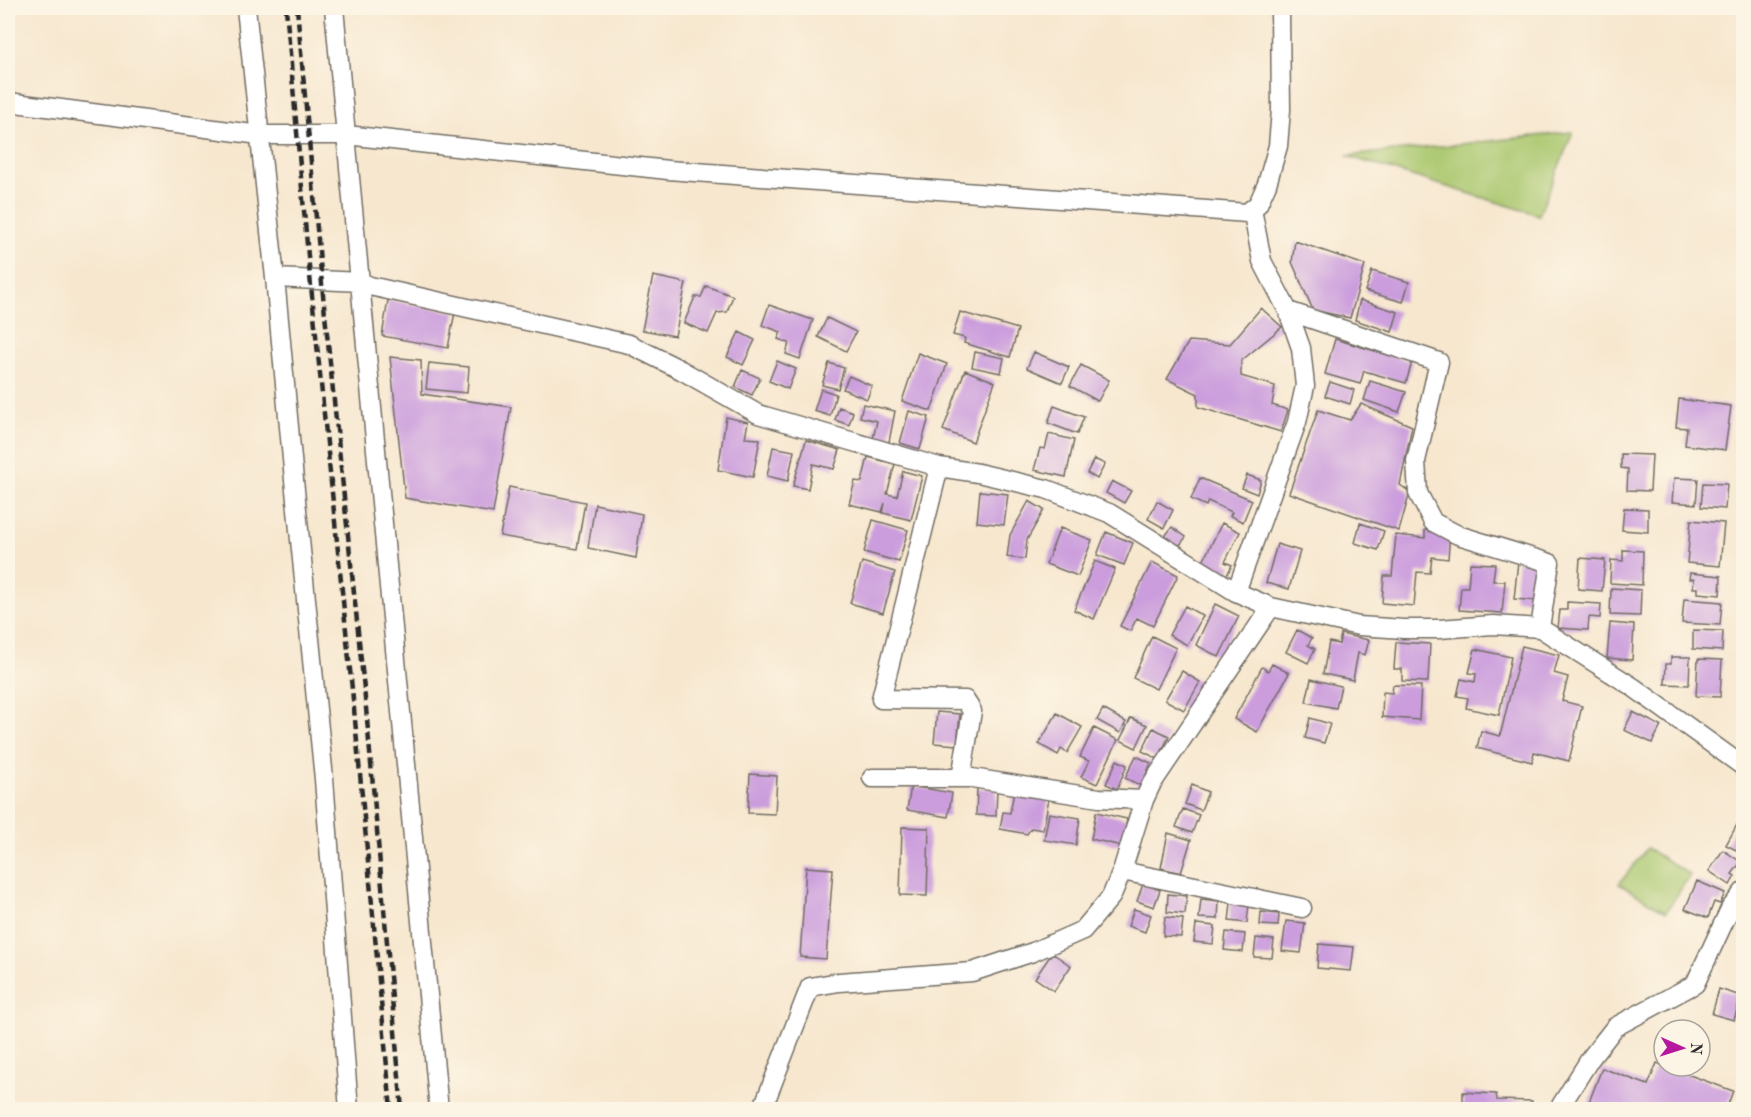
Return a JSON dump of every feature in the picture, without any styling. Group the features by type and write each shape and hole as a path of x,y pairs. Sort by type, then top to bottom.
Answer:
{"street":[{"path":"246,8 324,779 349,1110"},
{"path":"334,8 439,1110"},
{"path":"8,102 260,135 346,135 669,170 1246,213 1258,204 1267,184 1278,146 1281,110 1280,8"},
{"path":"1236,592 1297,422 1305,386 1301,348 1288,311 1262,261 1252,209"},
{"path":"275,278 361,282 370,286 629,344 681,370 758,414 939,467 978,473 1046,489 1109,513 1236,592 1271,607 1359,626 1439,629 1493,625 1540,628 1633,687 1743,767"},
{"path":"1288,311 1439,362 1416,461 1418,493 1433,522 1458,535 1550,563 1540,628"},
{"path":"939,467 881,699 965,700 972,711 961,778"},
{"path":"762,1110 810,987 839,982 972,972 1033,952 1083,930 1111,897 1151,785 1271,607"},
{"path":"872,778 961,778 1021,784 1099,798 1144,800"},
{"path":"1122,871 1302,908"},
{"path":"1558,1110 1590,1059 1615,1027 1695,984 1730,909 1743,891"}],"green space":[{"path":"1573,132 1539,215 1347,156"},
{"path":"1647,848 1690,875 1666,912 1619,884"}],"building":[{"path":"1295,241 1365,265 1350,318 1313,310 1292,262"},
{"path":"1372,271 1409,282 1403,302 1365,291"},
{"path":"653,276 686,283 675,336 642,330"},
{"path":"706,286 733,296 727,312 717,313 708,333 684,323 695,297 701,297"},
{"path":"388,300 455,312 448,348 382,336"},
{"path":"1360,300 1398,312 1392,332 1355,320"},
{"path":"769,305 813,320 800,359 786,354 789,343 778,339 781,332 762,325"},
{"path":"1261,308 1282,327 1241,361 1241,376 1275,386 1272,405 1288,410 1281,432 1198,407 1198,394 1167,379 1189,341 1230,344"},
{"path":"960,312 1018,329 1010,357 964,343 965,338 953,335"},
{"path":"827,318 856,332 846,351 818,337"},
{"path":"739,332 755,340 743,365 727,357"},
{"path":"1335,339 1412,362 1406,383 1364,371 1360,384 1325,374"},
{"path":"975,352 1004,358 1001,373 972,367"},
{"path":"1034,352 1069,367 1062,383 1027,368"},
{"path":"918,353 947,364 931,411 902,401"},
{"path":"390,357 421,360 422,394 511,407 493,513 405,498"},
{"path":"777,361 796,369 788,389 769,381"},
{"path":"429,363 469,367 467,393 426,389"},
{"path":"829,363 844,368 838,389 822,385"},
{"path":"1081,365 1109,380 1098,401 1070,386"},
{"path":"742,370 760,378 752,395 735,387"},
{"path":"965,370 995,382 973,442 943,430"},
{"path":"849,376 872,386 867,399 843,389"},
{"path":"1370,381 1406,392 1399,412 1364,400"},
{"path":"1330,382 1354,390 1350,404 1325,396"},
{"path":"821,389 836,394 830,416 814,411"},
{"path":"1679,399 1731,406 1725,450 1685,445 1687,428 1676,427"},
{"path":"863,404 895,411 889,442 873,439 877,421 860,417"},
{"path":"1361,404 1412,426 1400,485 1410,492 1399,531 1289,493 1318,410 1350,420"},
{"path":"1054,406 1084,417 1077,434 1048,423"},
{"path":"839,407 853,412 849,425 835,420"},
{"path":"909,411 929,417 920,449 900,443"},
{"path":"726,417 748,422 745,438 760,439 753,477 718,470"},
{"path":"1049,434 1074,440 1066,477 1034,470 1040,448 1045,449"},
{"path":"806,440 840,450 834,469 813,464 808,489 793,486"},
{"path":"773,447 794,451 788,481 767,476"},
{"path":"1621,454 1652,455 1650,491 1627,490 1628,469 1621,468"},
{"path":"868,457 895,464 887,494 897,496 903,471 922,476 911,520 883,513 885,503 882,512 849,504 855,481 862,482"},
{"path":"1094,459 1105,464 1097,479 1087,473"},
{"path":"1247,475 1261,480 1257,494 1242,488"},
{"path":"1200,478 1252,500 1243,522 1230,516 1232,512 1208,501 1206,506 1191,499"},
{"path":"1674,478 1698,479 1696,504 1672,502"},
{"path":"1112,481 1131,491 1124,503 1106,493"},
{"path":"1703,483 1727,484 1725,509 1701,507"},
{"path":"509,487 585,502 577,549 500,536"},
{"path":"980,491 1008,494 1004,525 977,522"},
{"path":"1029,501 1044,510 1027,540 1025,559 1007,557 1010,535"},
{"path":"1157,501 1173,510 1164,528 1148,519"},
{"path":"595,504 642,514 636,558 588,548"},
{"path":"1624,508 1648,509 1648,532 1622,530"},
{"path":"873,520 908,530 899,562 864,552"},
{"path":"1691,520 1724,523 1720,566 1687,563"},
{"path":"1222,523 1240,532 1225,562 1232,565 1227,575 1202,563"},
{"path":"1360,523 1384,531 1378,550 1355,543"},
{"path":"1172,527 1186,537 1176,550 1162,540"},
{"path":"1060,528 1092,540 1078,576 1046,564"},
{"path":"1425,530 1450,532 1448,559 1432,557 1430,573 1417,572 1414,606 1382,603 1384,576 1392,576 1396,535 1425,538"},
{"path":"1106,532 1133,543 1124,565 1097,555"},
{"path":"1277,544 1300,551 1289,589 1266,583"},
{"path":"1623,550 1643,551 1642,585 1610,583 1611,560 1623,561"},
{"path":"1580,558 1605,560 1602,591 1578,589"},
{"path":"1095,561 1115,569 1094,619 1074,610"},
{"path":"1518,561 1542,564 1538,601 1514,599"},
{"path":"862,562 895,572 883,613 850,603"},
{"path":"1152,562 1178,575 1153,626 1137,618 1130,631 1120,626"},
{"path":"1470,563 1495,564 1493,581 1505,581 1502,613 1459,610 1461,587 1468,587"},
{"path":"1690,573 1721,576 1720,595 1698,593 1698,588 1693,588 1694,579 1689,579"},
{"path":"1611,588 1641,590 1640,616 1610,615"},
{"path":"1684,599 1722,602 1720,625 1682,623"},
{"path":"1567,602 1601,604 1600,618 1589,617 1588,630 1558,628 1560,610 1567,610"},
{"path":"1215,604 1239,616 1219,657 1196,645"},
{"path":"1185,606 1203,616 1187,645 1169,635"},
{"path":"1610,623 1634,625 1632,660 1607,658"},
{"path":"1297,630 1312,638 1308,645 1315,649 1308,663 1286,652"},
{"path":"1693,630 1723,631 1722,651 1693,649"},
{"path":"1341,634 1369,640 1365,655 1358,653 1353,680 1323,674 1329,642 1339,644"},
{"path":"1152,636 1176,648 1156,689 1133,678"},
{"path":"1396,642 1430,644 1428,682 1402,681 1402,669 1394,669"},
{"path":"1522,646 1559,655 1554,673 1568,677 1562,701 1582,706 1569,761 1534,752 1532,762 1477,748 1481,731 1500,736"},
{"path":"1475,649 1511,657 1499,715 1466,708 1468,698 1457,696 1461,679 1475,682 1476,674 1469,673"},
{"path":"1671,657 1690,657 1689,685 1665,684 1666,664 1671,664"},
{"path":"1698,659 1722,660 1720,697 1696,696"},
{"path":"1272,664 1289,673 1257,732 1234,719 1262,667 1268,671"},
{"path":"1182,671 1200,682 1184,710 1165,700"},
{"path":"1311,679 1341,686 1336,708 1306,702"},
{"path":"1393,685 1421,686 1419,720 1382,717 1383,692 1392,693"},
{"path":"1103,709 1126,722 1120,733 1097,720"},
{"path":"937,712 960,714 957,745 934,743"},
{"path":"1633,712 1661,726 1652,743 1624,730"},
{"path":"1057,713 1082,727 1067,753 1061,749 1058,755 1039,744"},
{"path":"1131,718 1147,725 1136,748 1120,740"},
{"path":"1310,718 1330,724 1324,743 1305,738"},
{"path":"1094,728 1118,740 1097,784 1081,777 1089,761 1080,757"},
{"path":"1153,728 1169,736 1158,759 1142,751"},
{"path":"1136,756 1151,763 1141,786 1125,778"},
{"path":"1117,760 1127,765 1117,789 1106,784"},
{"path":"750,774 777,776 775,814 748,813"},
{"path":"1192,785 1208,792 1201,810 1185,804"},
{"path":"911,786 952,793 948,817 907,810"},
{"path":"1015,787 1050,793 1043,830 1031,828 1027,834 1000,829 1003,812 1010,813"},
{"path":"977,788 997,789 996,816 976,815"},
{"path":"1183,809 1199,815 1192,833 1176,827"},
{"path":"1096,812 1127,819 1122,846 1091,839"},
{"path":"1049,813 1080,818 1076,845 1044,840"},
{"path":"1738,823 1744,826 1744,854 1726,845"},
{"path":"902,827 929,828 927,896 900,895"},
{"path":"1168,833 1191,840 1181,873 1161,868"},
{"path":"1723,850 1741,862 1732,874 1735,876 1730,885 1709,871"},
{"path":"806,867 833,869 826,959 800,957"},
{"path":"1697,881 1725,893 1720,904 1714,902 1708,918 1685,909"},
{"path":"1143,884 1160,890 1154,907 1137,901"},
{"path":"1168,894 1187,896 1185,914 1167,912"},
{"path":"1201,899 1219,901 1218,919 1199,918"},
{"path":"1231,903 1249,904 1247,923 1229,921"},
{"path":"1134,909 1151,915 1145,932 1128,926"},
{"path":"1261,912 1279,914 1278,926 1260,925"},
{"path":"1165,917 1183,919 1181,937 1163,936"},
{"path":"1286,921 1305,923 1301,953 1282,951"},
{"path":"1196,924 1215,926 1213,944 1194,942"},
{"path":"1226,932 1245,934 1243,952 1224,950"},
{"path":"1256,938 1274,940 1272,958 1254,957"},
{"path":"1319,944 1354,947 1351,971 1317,968"},
{"path":"1052,953 1071,966 1054,991 1035,978"},
{"path":"1719,989 1741,996 1734,1020 1712,1014"},
{"path":"1602,1068 1648,1085 1652,1075 1652,1078 1698,1078 1733,1091 1726,1110 1586,1110"},
{"path":"1463,1092 1496,1094 1497,1100 1532,1101 1531,1110 1463,1110"}],"railway":[{"path":"286,8 391,1110"},
{"path":"297,8 323,295 366,708 402,1110"}]}
